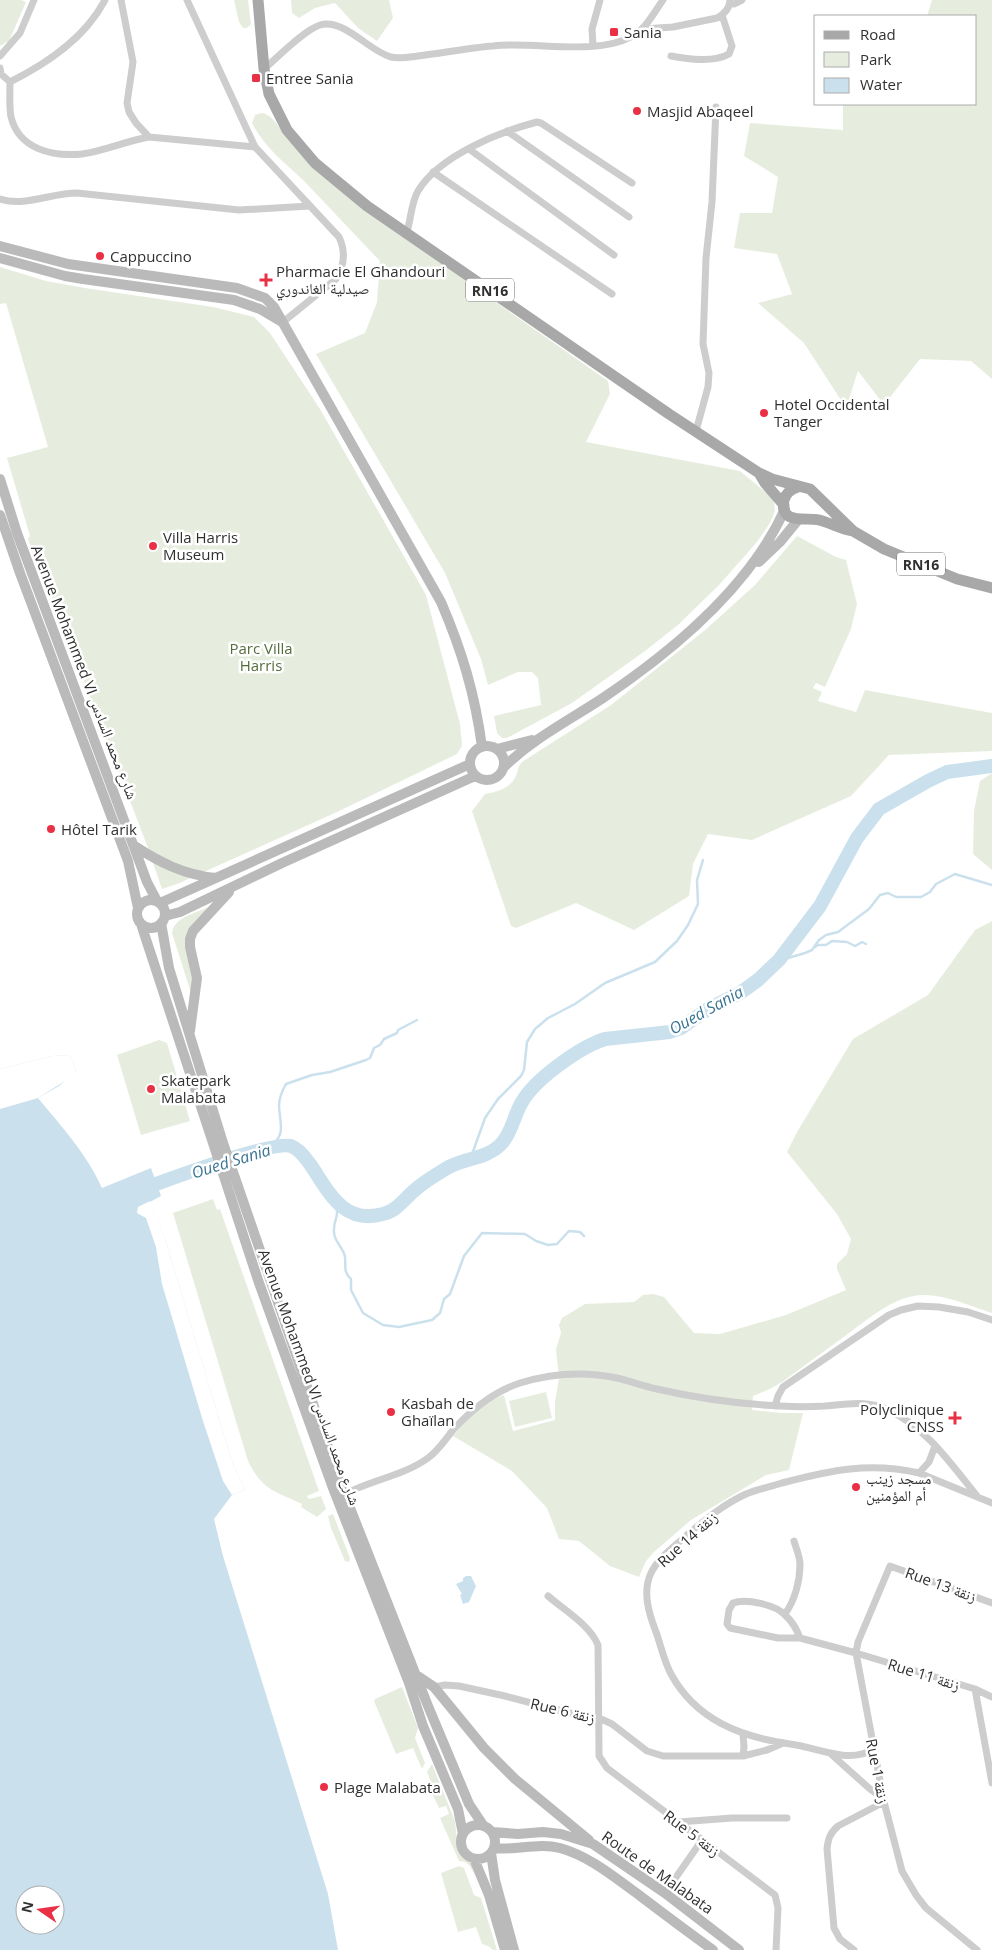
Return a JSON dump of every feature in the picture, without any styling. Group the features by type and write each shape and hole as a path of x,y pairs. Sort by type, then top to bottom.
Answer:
{"main road":[{"name":"RN16","path":"258,0 268,94 287,130 315,162 334,180 367,206 759,473 798,487"},
{"path":"0,246 68,264 244,290 259,295 270,302 278,311 441,602 468,672 477,709 482,747"},
{"path":"0,258 74,278 234,300 260,309 283,322"},
{"name":"RN16","path":"759,473 784,507"},
{"name":"Avenue Mohammed VI شارع محمد السادس","path":"0,479 20,542 133,845 147,882 158,902"},
{"path":"504,767 538,738 605,696 668,648 726,595 748,570 768,543 784,507 787,493 798,487 810,489 815,495 817,508 812,516 801,520 780,542 748,570"},
{"name":"RN16","path":"815,495 853,531 884,550 957,578 992,588"},
{"path":"784,507 789,516 801,520"},
{"name":"Avenue Mohammed VI شارع محمد السادس","path":"0,514 20,574 128,861 138,908"},
{"name":"RN16","path":"801,520 819,520 840,529 853,531"},
{"path":"497,749 504,759 504,767 501,774 494,780 486,781 475,776 470,764 474,753 482,747 488,746 497,749 538,738"},
{"path":"158,902 216,878 470,764"},
{"path":"163,920 163,907 158,902 148,900 138,908 137,916 141,924 154,928 163,920 282,862 475,776"},
{"path":"133,845 156,860 176,869 216,878"},
{"path":"190,1040 190,1028 198,978 190,947 190,939 193,931 234,887"},
{"name":"Avenue Mohammed VI شارع محمد السادس","path":"163,920 169,968 218,1145"},
{"name":"Avenue Mohammed VI شارع محمد السادس","path":"141,924 218,1145 345,1494 469,1804 483,1825"},
{"name":"Avenue Mohammed VI شارع محمد السادس","path":"230,1178 258,1280 334,1488 409,1683 423,1726 458,1809 463,1834"},
{"path":"416,1674 434,1687 484,1748 515,1779 593,1844"},
{"path":"506,1950 489,1895 474,1859 464,1851 461,1843 463,1834 471,1826 483,1825 492,1832 496,1840 493,1851 495,1880 514,1950"},
{"name":"Route de Malabata","path":"492,1832 561,1834 593,1844 665,1893 739,1950"},
{"name":"Route de Malabata","path":"493,1851 547,1846 576,1854 606,1872 713,1950"},
{"path":"474,1859 484,1858 493,1851"}],"street":[{"path":"0,56 20,33 34,0"},
{"path":"10,82 28,74 76,39 92,23 105,0"},
{"path":"121,0 133,62 127,103 129,112 136,123 149,137"},
{"path":"186,0 255,147 339,237 345,250 341,271 336,279 283,322"},
{"path":"593,46 592,29 600,0"},
{"path":"643,29 662,0"},
{"path":"264,69 301,36 320,25 332,25 347,31 391,57 441,54 508,44 593,46 620,41 643,29 673,27 722,15 730,1 734,4 742,0"},
{"path":"671,56 714,59 723,58 729,54 732,46 722,15"},
{"path":"0,72 10,82 11,116 17,132 24,142 36,148 67,154 83,154 149,137 255,147"},
{"path":"696,431 708,387 708,373 703,344 706,258 712,202 716,107"},
{"path":"406,232 417,192 433,172 469,149 507,131 541,123 632,183"},
{"path":"507,131 629,217"},
{"path":"469,149 614,254"},
{"path":"433,172 612,294"},
{"path":"0,199 22,202 65,193 77,193 239,210 310,206"},
{"path":"775,1406 783,1387 889,1315 910,1308 928,1306 968,1312 992,1320"},
{"path":"345,1494 411,1468 426,1459 479,1405 494,1395 522,1383 571,1373 592,1374 657,1389 775,1406 801,1407 861,1403 876,1405 908,1420 936,1446 978,1497"},
{"path":"920,1473 929,1462 936,1446"},
{"name":"Rue 14 زنقة","path":"874,1749 858,1756 832,1754 743,1734 720,1724 700,1709 681,1689 670,1671 653,1624 647,1595 651,1573 658,1562 707,1518 746,1493 801,1478 855,1468 879,1467 920,1473 992,1503"},
{"path":"794,1541 800,1563 792,1604 785,1614 800,1638"},
{"name":"Rue 13 زنقة","path":"890,1566 992,1603"},
{"name":"Rue 1 زنقة","path":"890,1566 858,1642 856,1653 884,1802 902,1871 916,1895 926,1908 977,1950"},
{"name":"Rue 5 زنقة","path":"548,1596 585,1627 596,1640 599,1656 599,1750 602,1762 775,1895 778,1908 776,1950"},
{"name":"Rue 11 زنقة","path":"785,1614 776,1608 741,1600 731,1605 727,1624 730,1628 763,1636 800,1638 856,1653 992,1697"},
{"name":"Rue 6 زنقة","path":"434,1687 445,1685 459,1686 570,1713 600,1718 612,1724 647,1751 657,1755 743,1756 768,1750 783,1743"},
{"path":"975,1690 992,1783"},
{"path":"743,1734 743,1756"},
{"name":"Rue 14 زنقة","path":"832,1754 870,1789 876,1793 882,1792"},
{"path":"854,1950 840,1939 834,1928 827,1849 828,1839 833,1830 838,1826 884,1802"},
{"path":"679,1822 732,1818 788,1818"},
{"path":"665,1893 702,1840"}],"green space":[{"path":"0,0 21,0 26,2 9,41 0,46"},
{"path":"234,0 248,0 251,24 247,28 243,28 239,22"},
{"path":"291,0 389,0 393,18 377,41 358,28 335,3 315,8 299,18 292,13"},
{"path":"932,0 992,0 992,379 971,361 920,359 884,405 858,371 846,408 804,343 758,303 792,294 777,254 734,248 740,213 772,213 778,177 744,156 750,123 843,130 843,105 977,105 977,15 927,15"},
{"path":"261,113 268,115 281,130 365,210 608,381 610,394 586,442 740,471 770,496 774,502 775,511 770,523 757,542 720,584 678,625 572,703 507,738 502,738 497,733 494,716 541,705 538,678 532,672 518,672 488,685 481,659 445,573 316,354 365,333 377,302 380,261 262,140 252,123 255,115"},
{"name":"Parc Villa Harris","path":"0,267 46,281 213,307 254,317 270,333 320,409 426,595 460,724 462,746 457,754 337,812 206,871 183,867 148,848 46,582 42,580 28,539 30,536 7,458 48,447 6,303 0,304"},
{"path":"797,536 836,557 846,560 857,604 851,629 825,687 816,683 813,688 822,692 818,701 856,712 865,690 992,713 992,751 889,755 851,796 752,840 708,834 693,864 689,896 634,930 576,903 516,928 511,926 472,811 485,794 508,786 515,778 523,761 611,705 704,631 755,585"},
{"path":"992,773 992,870 973,854 974,811 980,781"},
{"path":"152,860 192,877 162,889"},
{"path":"209,907 192,927 192,996 172,933 181,919"},
{"path":"992,921 992,1313 939,1296 921,1295 899,1300 869,1318 782,1382 753,1396 752,1410 803,1413 789,1470 766,1475 691,1520 654,1552 646,1561 639,1577 610,1566 579,1541 559,1539 547,1508 512,1471 453,1436 482,1407 504,1395 513,1431 555,1420 555,1402 559,1378 556,1349 561,1333 559,1325 562,1318 585,1304 634,1302 643,1295 653,1294 664,1297 694,1333 720,1334 786,1315 846,1290 837,1269 837,1264 847,1254 851,1239 837,1214 787,1152 853,1039 928,995 975,930"},
{"name":"Skatepark Malabata","path":"159,1040 167,1043 190,1121 141,1135 117,1055"},
{"path":"213,1199 217,1210 220,1209 319,1491 307,1496 309,1499 321,1496 326,1509 317,1517 301,1507 302,1504 271,1489 259,1479 248,1461 173,1213"},
{"path":"546,1392 552,1418 515,1427 509,1401"},
{"path":"333,1514 350,1558 349,1562 345,1561 331,1528 328,1516"},
{"path":"402,1687 418,1728 415,1738 425,1763 422,1769 413,1748 396,1754 374,1701"},
{"path":"432,1764 455,1821 458,1849 471,1864 478,1888 470,1867 464,1862 459,1861 440,1818 449,1814 446,1806 439,1808 431,1791 434,1789 427,1772"},
{"path":"459,1866 464,1868 474,1895 481,1898 497,1950 482,1944 476,1927 458,1932 441,1873"}],"water":[{"path":"70,1055 76,1071 59,1086 38,1098 81,1152 102,1188 151,1168 161,1196 150,1202 166,1242 231,1459 245,1490 232,1495 214,1519 223,1556 328,1894 338,1950 0,1950 0,1069 52,1056"},
{"path":"471,1576 476,1586 469,1602 463,1604 460,1595 462,1594 456,1584 463,1581 463,1578"}],"pier":[{"path":"70,1055 76,1071 71,1077 38,1098 0,1109 0,1069 52,1056"},
{"path":"150,1201 166,1242 231,1459 245,1490 232,1495 223,1481 203,1421 162,1284 156,1247 146,1218 137,1213 138,1207"}],"waterway":[{"name":"Oued Sania","path":"156,1184 246,1154 281,1146 291,1146 304,1156 331,1195 347,1210 357,1215 369,1216 388,1212 397,1207 423,1183 447,1168 490,1152 502,1143 508,1134 519,1107 528,1093 547,1074 571,1056 605,1039 670,1032 681,1028 708,1009 740,993 758,980 779,960 820,906 857,838 879,809 947,772 992,766"},
{"path":"470,1160 485,1118 498,1099 521,1076 524,1070 527,1042 535,1029 548,1018 575,1004 605,983 655,962 677,941 688,925 698,904 697,880 703,860"},
{"path":"778,961 812,950 819,940 826,935 838,932 869,909 880,895 888,893 896,897 921,897 930,892 936,884 955,874 992,885"},
{"path":"815,947 826,945 832,941 847,942 855,946 862,942 866,944"},
{"path":"268,1148 278,1139 280,1134 279,1103 286,1084 366,1060 370,1058 374,1048 380,1045 384,1039 417,1020"},
{"path":"333,1199 337,1210 334,1236 345,1257 346,1271 351,1279 351,1290 363,1313 383,1325 399,1327 432,1320 440,1313 444,1299 450,1294 464,1256 482,1233 525,1234 536,1241 548,1245 557,1244 569,1231 580,1232 584,1236"}],"place":[{"name":"Sania","path":"614,32"},
{"name":"Entree Sania","path":"256,78"},
{"name":"Masjid Abaqeel","path":"637,111"},
{"name":"Cappuccino","path":"100,256"},
{"name":"Pharmacie El Ghandouri صيدلية الغاندوري","path":"266,280"},
{"name":"Hotel Occidental Tanger","path":"764,413"},
{"name":"Villa Harris Museum","path":"153,546"},
{"name":"Hôtel Tarik","path":"51,829"},
{"name":"Skatepark Malabata","path":"151,1089"},
{"name":"Kasbah de Ghaïlan","path":"391,1412"},
{"name":"Polyclinique CNSS","path":"955,1418"},
{"name":"مسجد زينب أم المؤمنين","path":"856,1487"},
{"name":"Plage Malabata","path":"324,1787"}]}
